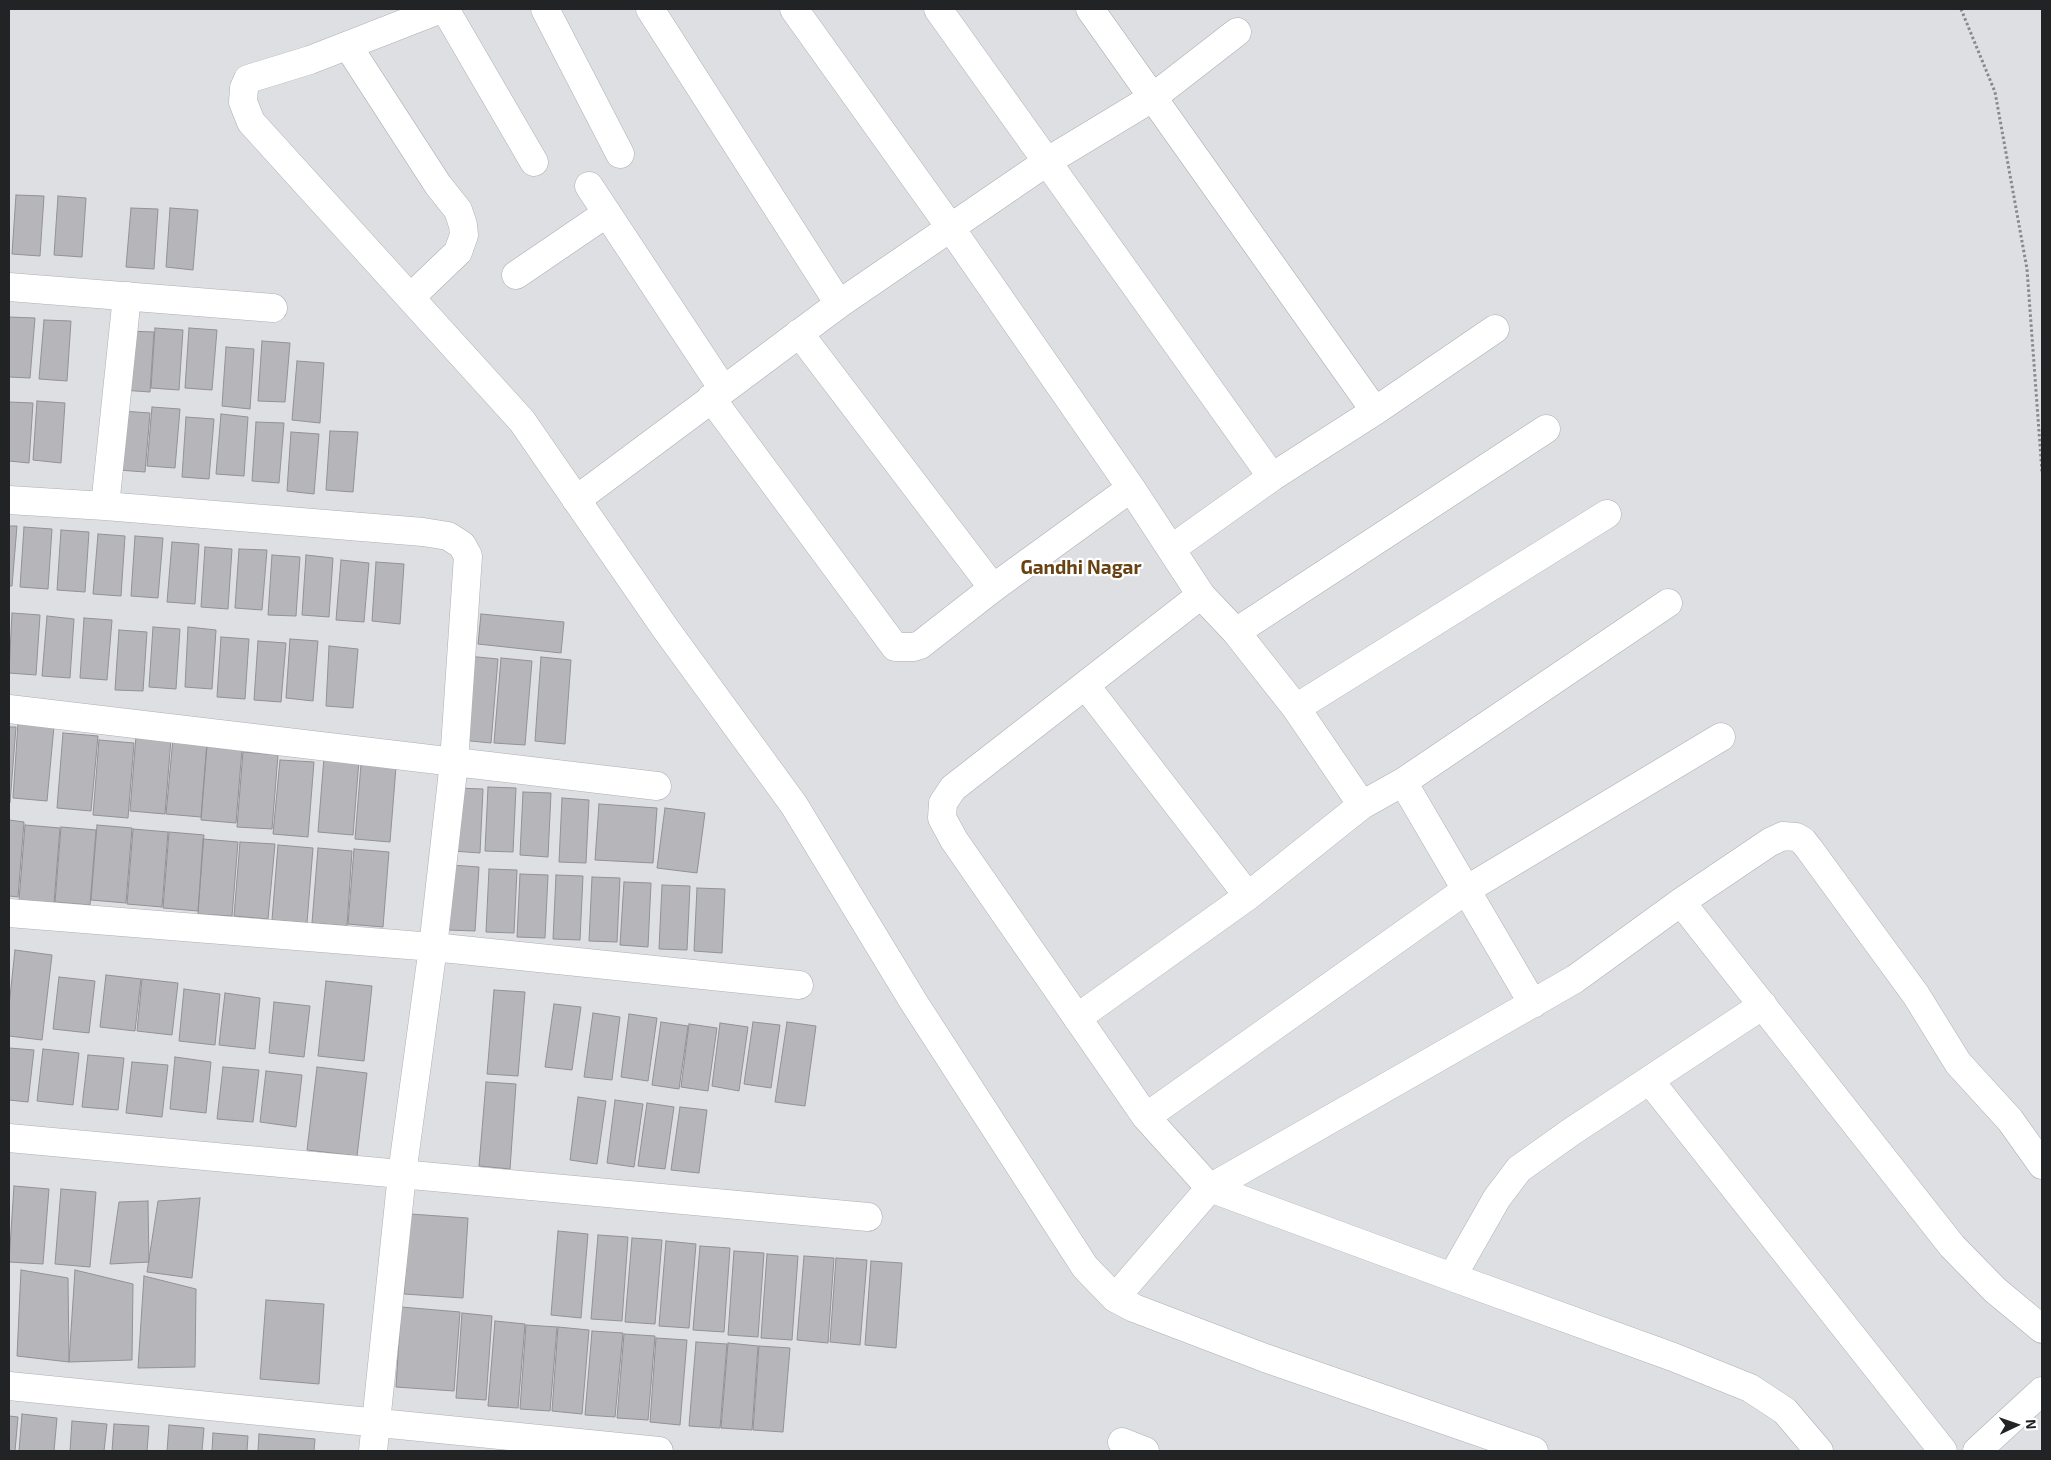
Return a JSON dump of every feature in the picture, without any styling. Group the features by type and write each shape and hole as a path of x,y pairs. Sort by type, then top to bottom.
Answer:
{"street":[{"path":"534,162 443,9 310,60 248,79 244,88 243,102 251,122 522,421 720,705 794,805 908,993 1085,1267 1115,1298 1134,1308 1265,1358 1534,1451"},
{"path":"545,9 620,154"},
{"path":"650,9 839,304"},
{"path":"794,9 950,227 1131,488 1201,595 1236,632 1296,708 1362,806"},
{"path":"938,9 1272,477"},
{"path":"1090,9 1376,411"},
{"path":"576,500 839,304 1048,161 1152,98 1237,32"},
{"path":"348,46 438,185 458,210 463,225 464,235 458,252 411,297"},
{"path":"589,186 717,394 895,647 920,645 993,588 1131,488"},
{"path":"516,275 607,214"},
{"path":"9,287 273,308"},
{"path":"105,506 127,296"},
{"path":"1171,550 1272,477 1376,411 1495,329"},
{"path":"799,333 993,588"},
{"path":"1236,632 1546,429"},
{"path":"9,500 105,506 448,536 462,546 468,556 454,762 434,947 402,1174 373,1451"},
{"path":"1296,708 1607,514"},
{"path":"1201,595 953,788 943,803 942,818 954,840 1146,1117 1210,1188 1452,1278 1673,1357 1750,1388 1785,1410 1819,1451"},
{"path":"1077,1018 1248,896 1362,806 1403,782 1668,603"},
{"path":"1086,686 1248,896"},
{"path":"9,709 656,786"},
{"path":"1146,1117 1466,890 1721,738"},
{"path":"1403,782 1532,1004"},
{"path":"1115,1298 1210,1188 1575,979 1681,902 1770,842 1783,836 1796,837 1804,841 1916,995 1958,1063 2010,1120 2042,1165"},
{"path":"1681,902 1952,1246 1995,1290 2042,1329"},
{"path":"9,913 434,947 799,985"},
{"path":"1452,1278 1497,1198 1520,1169 1571,1132 1763,1005"},
{"path":"1650,1081 1943,1451"},
{"path":"9,1138 868,1216"},
{"path":"9,1386 660,1451"},
{"path":"1976,1451 2042,1390"}],"path":[{"path":"1961,9 1995,92 2027,269 2042,472"}],"building":[{"path":"16,195 44,196 40,256 12,254"},
{"path":"58,196 86,198 82,257 54,255"},
{"path":"131,208 158,209 154,269 126,267"},
{"path":"170,208 198,210 193,270 166,267"},
{"path":"9,317 35,318 30,378 9,377"},
{"path":"44,320 71,321 67,381 39,379"},
{"path":"155,328 183,330 179,390 151,388"},
{"path":"189,328 217,330 212,390 185,388"},
{"path":"126,331 154,332 150,392 122,390"},
{"path":"262,341 290,343 285,402 258,401"},
{"path":"226,347 254,349 250,409 222,406"},
{"path":"297,361 324,363 320,423 292,420"},
{"path":"37,401 65,403 61,463 33,460"},
{"path":"9,402 33,403 29,463 9,461"},
{"path":"152,407 180,409 175,468 147,466"},
{"path":"122,411 150,413 145,472 118,470"},
{"path":"221,414 248,417 244,476 216,474"},
{"path":"186,417 214,419 209,479 182,477"},
{"path":"256,422 284,423 279,483 252,481"},
{"path":"330,431 358,432 353,492 326,490"},
{"path":"291,432 319,434 314,494 287,491"},
{"path":"9,526 17,526 12,586 9,586"},
{"path":"24,527 52,529 48,589 20,587"},
{"path":"61,530 89,532 85,592 57,590"},
{"path":"98,534 125,536 121,596 93,594"},
{"path":"135,536 163,538 158,598 131,596"},
{"path":"172,542 199,544 195,604 167,602"},
{"path":"205,547 232,549 228,609 201,607"},
{"path":"239,549 267,550 262,610 235,608"},
{"path":"272,555 300,557 296,616 268,615"},
{"path":"306,555 333,558 329,617 302,615"},
{"path":"341,560 369,563 364,622 336,620"},
{"path":"376,562 404,564 400,624 372,621"},
{"path":"12,613 40,615 36,675 9,673"},
{"path":"481,614 564,622 561,653 478,644"},
{"path":"47,616 74,619 70,678 42,676"},
{"path":"84,618 112,620 107,680 80,678"},
{"path":"153,627 180,629 176,689 149,687"},
{"path":"188,627 216,630 212,689 185,687"},
{"path":"119,630 147,632 143,691 115,690"},
{"path":"221,637 249,639 245,699 217,697"},
{"path":"290,639 318,641 313,701 286,698"},
{"path":"258,641 286,643 281,702 254,700"},
{"path":"329,646 358,649 353,708 326,706"},
{"path":"467,656 498,659 491,743 461,740"},
{"path":"541,657 571,660 565,744 535,741"},
{"path":"501,658 532,661 525,745 494,743"},
{"path":"18,723 54,726 47,801 13,798"},
{"path":"9,727 16,727 10,803 9,803"},
{"path":"63,733 98,736 91,811 57,808"},
{"path":"136,736 171,739 165,814 130,811"},
{"path":"173,739 207,742 201,817 166,814"},
{"path":"99,740 134,743 128,818 93,815"},
{"path":"207,746 242,749 236,823 201,820"},
{"path":"243,752 278,755 272,829 237,827"},
{"path":"324,757 359,760 353,835 318,832"},
{"path":"280,760 314,762 308,837 273,834"},
{"path":"361,764 396,767 390,842 355,839"},
{"path":"488,787 516,788 513,852 485,851"},
{"path":"456,788 483,789 480,853 453,851"},
{"path":"523,792 551,793 548,857 520,855"},
{"path":"562,798 589,800 586,863 559,862"},
{"path":"599,804 657,808 653,863 595,860"},
{"path":"665,808 705,813 697,873 657,868"},
{"path":"9,820 24,822 18,897 9,896"},
{"path":"25,825 60,828 54,903 19,900"},
{"path":"97,825 132,828 126,903 91,900"},
{"path":"61,827 96,830 90,905 55,902"},
{"path":"133,829 168,832 162,907 127,904"},
{"path":"169,832 204,835 198,911 163,908"},
{"path":"203,839 238,842 232,916 198,914"},
{"path":"240,842 275,844 268,919 234,916"},
{"path":"278,845 313,848 307,923 272,920"},
{"path":"318,848 352,851 347,926 312,923"},
{"path":"354,849 389,852 383,927 348,924"},
{"path":"451,865 479,867 475,931 448,930"},
{"path":"489,869 517,870 514,933 486,932"},
{"path":"520,874 548,875 545,938 517,937"},
{"path":"556,875 583,876 580,940 553,939"},
{"path":"592,877 620,878 617,942 589,941"},
{"path":"624,882 651,883 648,947 620,945"},
{"path":"662,885 690,886 687,950 659,949"},
{"path":"697,888 725,889 722,953 694,951"},
{"path":"15,950 52,955 42,1040 9,1036 9,1006"},
{"path":"106,975 141,979 135,1031 100,1027"},
{"path":"59,977 95,981 89,1033 53,1029"},
{"path":"142,979 178,983 172,1035 137,1031"},
{"path":"326,981 372,986 364,1061 318,1056"},
{"path":"184,989 220,994 215,1045 179,1041"},
{"path":"494,990 525,992 518,1076 487,1074"},
{"path":"225,993 260,998 255,1049 219,1045"},
{"path":"274,1002 310,1006 304,1057 269,1053"},
{"path":"554,1004 581,1007 572,1070 545,1067"},
{"path":"593,1013 620,1017 612,1080 584,1077"},
{"path":"629,1014 657,1018 648,1081 621,1077"},
{"path":"661,1022 688,1026 679,1089 652,1085"},
{"path":"753,1022 780,1025 771,1088 744,1084"},
{"path":"787,1022 816,1026 805,1106 775,1102"},
{"path":"720,1023 748,1027 739,1091 712,1086"},
{"path":"689,1024 717,1028 708,1091 681,1087"},
{"path":"9,1048 34,1050 28,1102 9,1100"},
{"path":"43,1049 79,1053 73,1105 37,1101"},
{"path":"88,1055 124,1058 118,1110 82,1107"},
{"path":"175,1057 211,1062 206,1113 170,1109"},
{"path":"132,1062 168,1065 162,1117 126,1113"},
{"path":"223,1067 259,1070 253,1122 217,1119"},
{"path":"317,1067 367,1073 357,1156 307,1150"},
{"path":"266,1071 302,1075 296,1127 260,1122"},
{"path":"486,1082 516,1084 510,1169 479,1166"},
{"path":"578,1097 606,1101 597,1164 570,1160"},
{"path":"615,1100 643,1104 634,1167 607,1163"},
{"path":"647,1103 674,1107 665,1169 638,1166"},
{"path":"680,1107 707,1110 699,1173 671,1170"},
{"path":"14,1186 49,1189 43,1264 9,1262"},
{"path":"61,1189 96,1192 90,1267 55,1264"},
{"path":"200,1198 192,1278 147,1272 158,1201"},
{"path":"148,1201 149,1262 110,1264 119,1202"},
{"path":"410,1214 468,1218 463,1298 404,1294"},
{"path":"558,1231 588,1234 581,1318 551,1315"},
{"path":"598,1235 628,1237 622,1321 591,1319"},
{"path":"632,1238 662,1240 655,1324 625,1322"},
{"path":"666,1241 696,1244 689,1328 659,1326"},
{"path":"700,1246 730,1248 724,1332 693,1330"},
{"path":"734,1251 764,1253 758,1337 728,1335"},
{"path":"767,1254 798,1256 792,1340 761,1338"},
{"path":"804,1256 834,1258 828,1343 797,1340"},
{"path":"836,1258 867,1260 860,1345 830,1342"},
{"path":"871,1261 902,1263 896,1348 865,1345"},
{"path":"21,1270 68,1278 69,1362 17,1356"},
{"path":"75,1270 133,1284 132,1360 69,1362"},
{"path":"144,1276 196,1289 195,1367 138,1368"},
{"path":"266,1300 324,1304 319,1384 260,1379"},
{"path":"401,1307 460,1312 454,1391 396,1387"},
{"path":"462,1313 492,1316 486,1400 456,1398"},
{"path":"495,1321 525,1324 518,1408 488,1406"},
{"path":"526,1325 557,1327 550,1411 520,1409"},
{"path":"558,1327 589,1330 582,1414 552,1411"},
{"path":"592,1331 623,1333 615,1417 585,1415"},
{"path":"624,1334 655,1336 648,1420 617,1418"},
{"path":"656,1338 687,1340 680,1425 650,1422"},
{"path":"696,1342 727,1344 720,1428 689,1426"},
{"path":"728,1343 758,1346 752,1430 721,1428"},
{"path":"759,1346 790,1348 783,1432 753,1430"},
{"path":"22,1414 57,1418 54,1451 19,1451"},
{"path":"9,1416 18,1417 15,1451 9,1451"},
{"path":"72,1421 107,1424 104,1451 70,1451"},
{"path":"114,1424 149,1426 147,1451 112,1451"},
{"path":"169,1425 204,1428 202,1451 167,1451"},
{"path":"213,1433 248,1436 247,1451 212,1451"},
{"path":"259,1434 315,1439 314,1451 258,1451"}],"district":[{"name":"Gandhi Nagar","path":"1081,568"}]}
